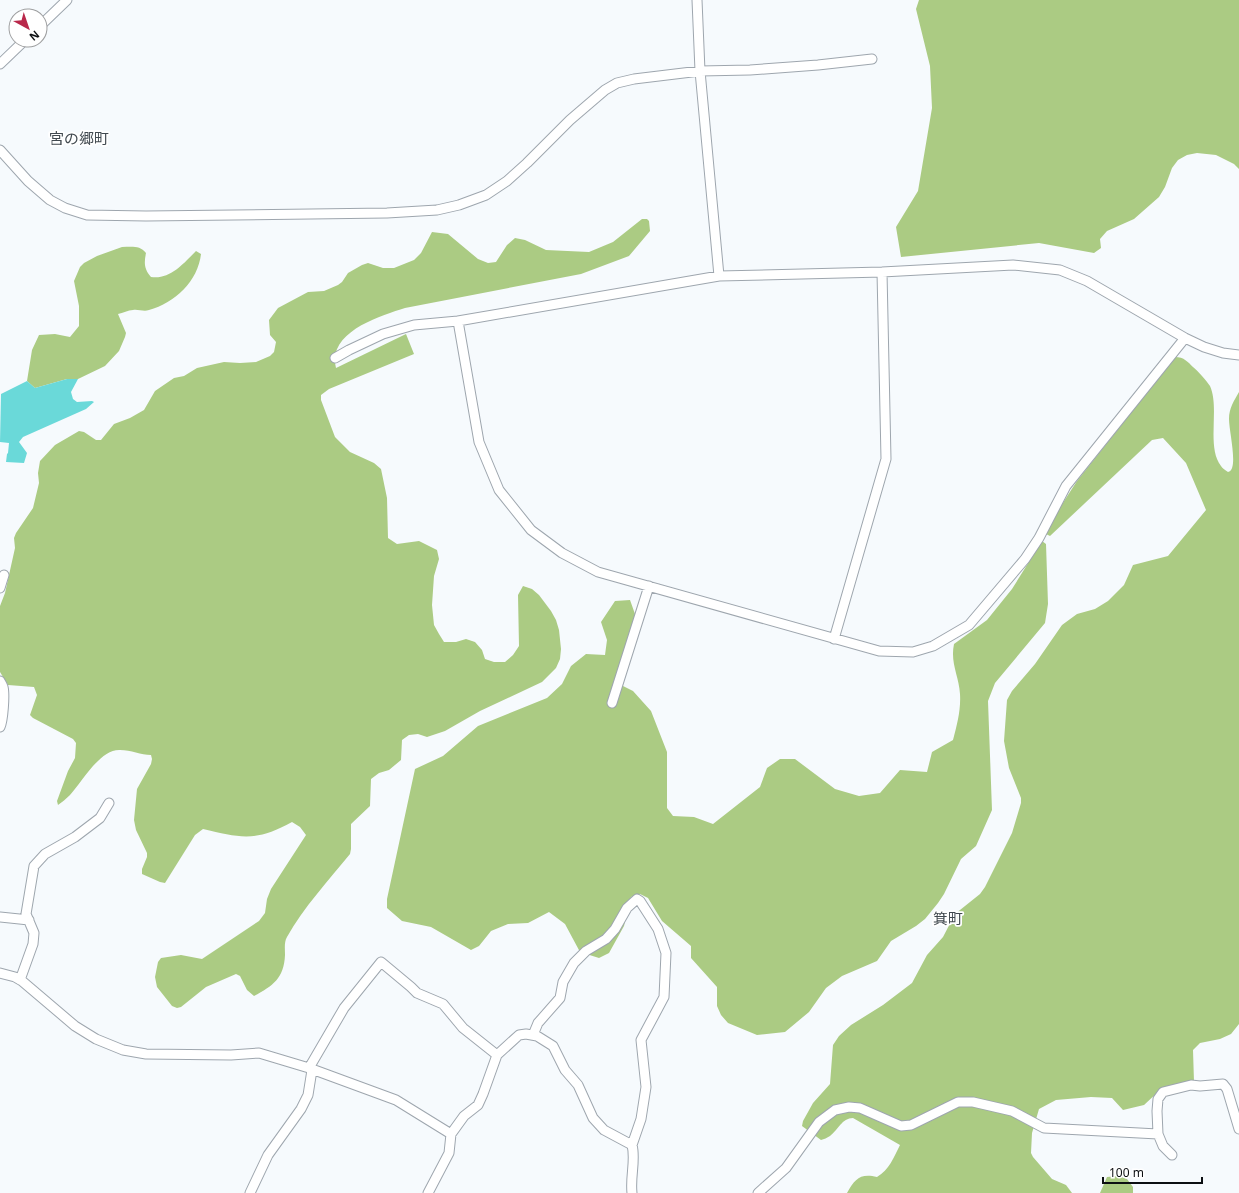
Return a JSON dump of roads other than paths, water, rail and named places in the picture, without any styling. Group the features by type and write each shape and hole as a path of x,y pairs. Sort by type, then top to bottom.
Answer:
{"street":[{"path":"48,18 67,0"},
{"path":"697,0 700,71 719,276"},
{"path":"0,64 17,48"},
{"path":"0,150 28,181 50,200 65,208 87,215 146,216 387,213 437,210 486,195 507,182 570,120 605,90 617,84 634,79 700,71 750,70 872,59"},
{"path":"335,358 384,334 414,326 458,321 719,276 882,272 1013,264 1060,270 1087,281 1185,338 1204,347 1223,353 1239,355"},
{"path":"834,639 886,459 882,272"},
{"path":"458,321 479,442 499,490 531,530 562,553 598,572 834,639 879,651 913,652 933,646 969,625 1025,560 1039,538 1066,486 1185,338"},
{"path":"0,588 4,575"},
{"path":"612,703 649,586"},
{"path":"0,681 3,687 3,709 2,724 0,727"},
{"path":"20,980 33,944 34,933 26,914 34,866 45,854 75,837 100,818 109,803"},
{"path":"533,1036 538,1023 560,998 562,982 574,963 586,951 606,939 615,929 627,908 637,899 640,901 658,929 666,953 664,997 641,1040 646,1087 641,1119 632,1145 634,1152 631,1183 632,1193"},
{"path":"0,917 29,920"},
{"path":"250,1193 268,1155 301,1110 308,1095 311,1069 344,1008 381,962 417,993 443,1004 462,1028 497,1055"},
{"path":"0,973 20,980 76,1026 96,1039 123,1050 146,1054 231,1055 259,1053 311,1069 396,1100 451,1134"},
{"path":"428,1193 450,1154 451,1134 464,1116 478,1105 484,1094 497,1055 519,1035 526,1034 533,1036 546,1041 553,1046 565,1070 578,1085 593,1118 604,1130 632,1145"},
{"path":"1172,1155 1163,1146 1158,1134 1157,1105 1158,1099 1163,1092 1191,1085 1200,1086 1223,1084 1227,1089 1239,1129"},
{"path":"758,1193 786,1168 819,1122 835,1110 849,1107 860,1108 901,1126 911,1125 958,1102 973,1102 1012,1110 1044,1128 1158,1134"}],"water":[{"path":"67,379 78,379 71,392 73,399 77,402 94,402 86,409 23,437 19,442 27,453 24,463 6,462 9,443 0,442 1,394 27,381 35,388"}],"district":[{"name":"宮の郷町","path":"79,138"},
{"name":"箕町","path":"948,918"}]}
